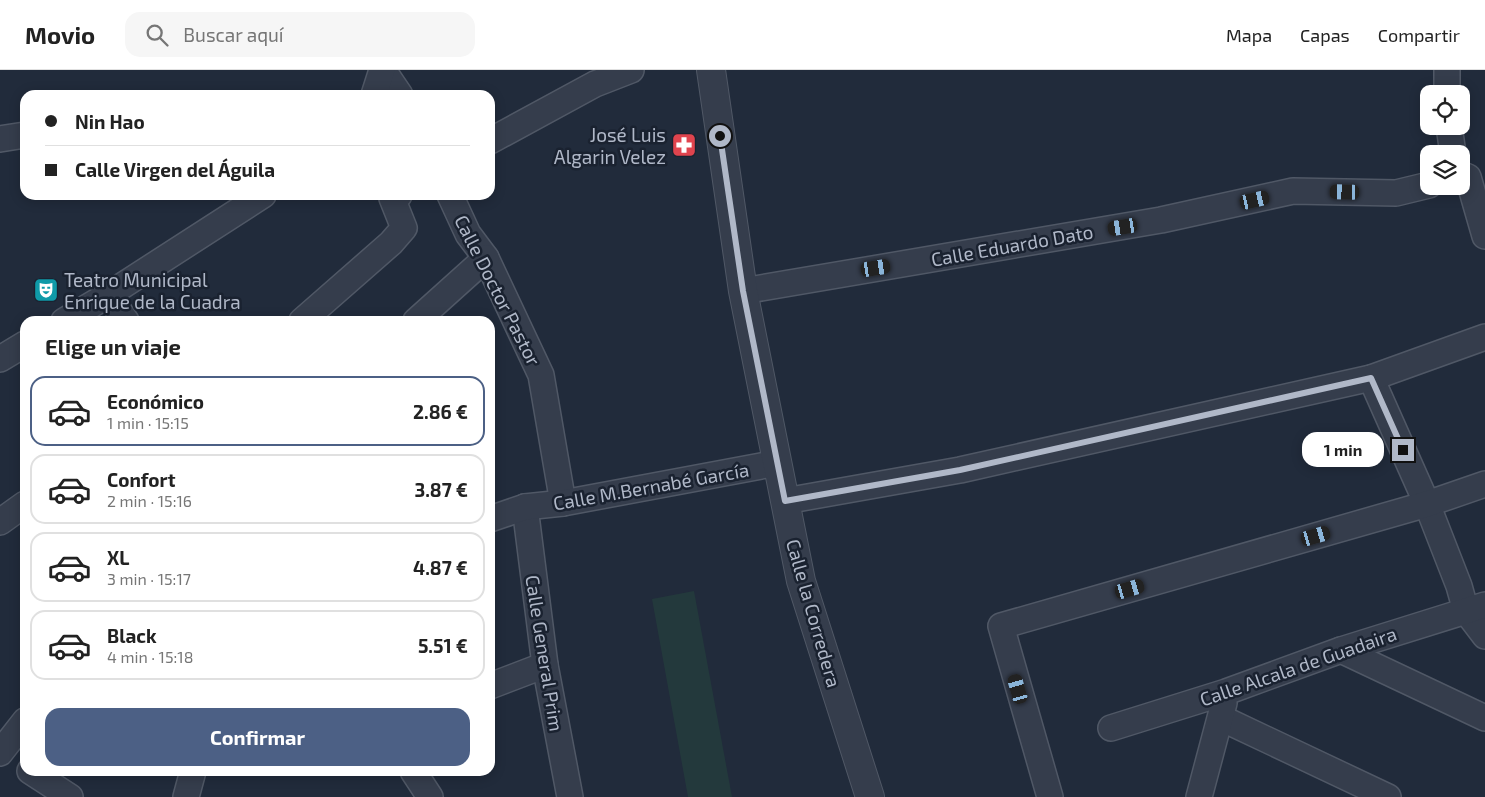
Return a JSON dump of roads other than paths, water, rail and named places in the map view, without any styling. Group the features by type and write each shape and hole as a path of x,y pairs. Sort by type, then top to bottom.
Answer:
{"street":[{"path":"376,90 383,70"},
{"path":"383,70 397,90"},
{"path":"495,138 595,84 631,70"},
{"name":"Calle la Corredera","path":"711,70 743,291 801,581 870,797"},
{"path":"1447,70 1447,85"},
{"path":"0,140 20,137"},
{"path":"1470,179 1485,236"},
{"name":"Calle Eduardo Dato","path":"743,291 1160,220 1293,191 1396,193 1420,187"},
{"path":"72,316 255,200"},
{"path":"308,316 391,243 404,228 393,200"},
{"name":"Calle Doctor Pastor","path":"452,200 468,234 486,258 541,375 563,503"},
{"path":"422,316 486,258"},
{"path":"108,295 123,316"},
{"path":"785,501 960,470 1371,378 1485,337"},
{"path":"0,359 20,347"},
{"path":"1371,378 1427,504 1459,586 1476,608 1485,636"},
{"name":"Calle M.Bernabé García","path":"495,518 525,507 563,503 777,463"},
{"path":"1050,797 1001,626 1427,504 1485,484"},
{"name":"Calle General Prim","path":"525,507 544,665 570,797"},
{"path":"0,522 20,508"},
{"name":"Calle Alcala de Guadaira","path":"1111,728 1226,692 1341,650 1476,608"},
{"path":"1341,650 1485,718"},
{"path":"495,684 544,665"},
{"path":"1199,797 1221,718 1226,692"},
{"path":"1221,718 1388,797"},
{"path":"20,727 0,752 20,765"},
{"path":"38,776 70,797"},
{"path":"186,797 192,776"},
{"path":"416,776 430,797"}],"place":[{"name":"José Luis Algarin Velez","path":"684,145"},
{"name":"Teatro Municipal Enrique de la Cuadra","path":"46,290"}]}
